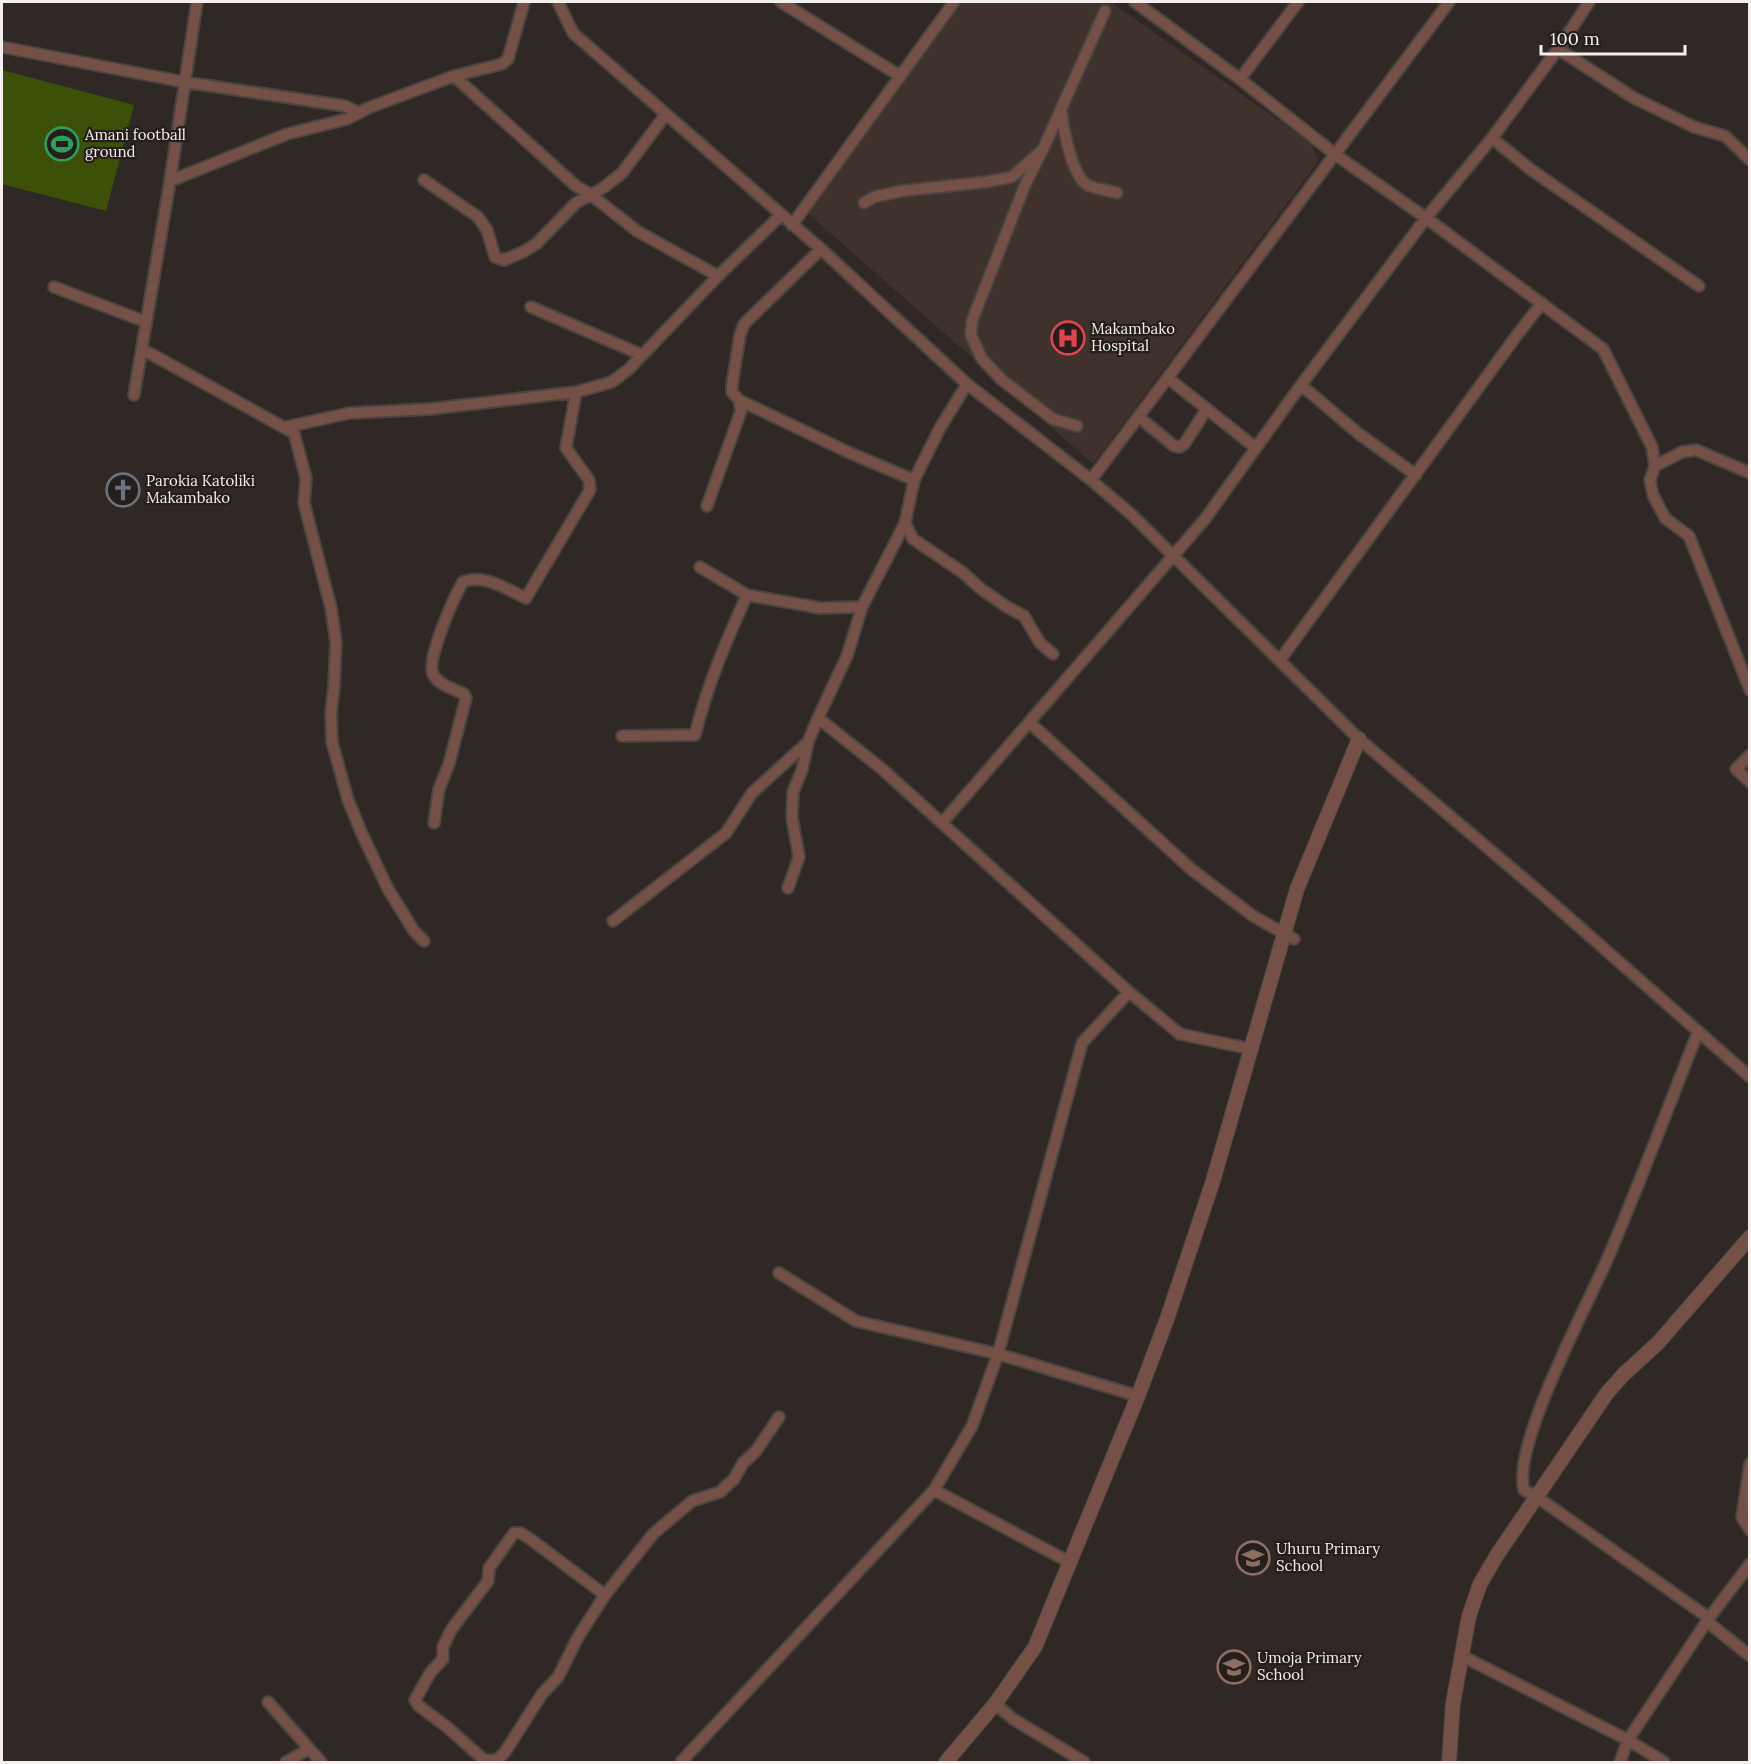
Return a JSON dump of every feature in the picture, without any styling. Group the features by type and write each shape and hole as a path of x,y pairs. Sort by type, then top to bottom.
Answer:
{"street":[{"path":"134,395 197,2"},
{"path":"170,181 287,134 347,119 454,76 502,64 508,58 524,2"},
{"path":"558,2 573,33 821,249 967,384 1091,480 1132,515 1359,739 1542,894 1749,1077"},
{"path":"781,2 900,76"},
{"path":"792,225 954,2"},
{"path":"1135,2 1240,79 1336,155 1426,218 1603,349 1652,447 1655,466 1650,480 1653,495 1665,518 1689,536 1749,690"},
{"path":"1240,79 1298,2"},
{"path":"1091,480 1449,2"},
{"path":"1439,207 1558,49 1585,2"},
{"path":"1077,426 1053,419 1002,380 982,359 971,334 972,321 1025,185 1105,11"},
{"path":"2,47 184,82 345,106 359,113"},
{"path":"1558,49 1634,98 1694,127 1725,136 1749,160"},
{"path":"454,76 576,186 590,194 637,231 718,276"},
{"path":"1061,109 1064,131 1077,173 1086,184 1117,193"},
{"path":"423,180 478,217 487,230 495,256 504,260 536,244 576,203 603,188 622,173 666,114"},
{"path":"942,823 1204,519 1426,218 1492,138"},
{"path":"1492,138 1530,169 1699,286"},
{"path":"864,203 874,197 901,191 986,183 1012,177 1044,147"},
{"path":"286,427 350,413 430,409 576,392 612,382 782,215"},
{"path":"821,249 744,324 740,335 732,392 739,400 850,453 914,480"},
{"path":"54,287 146,322"},
{"path":"1280,660 1516,335 1542,303"},
{"path":"531,307 642,355"},
{"path":"142,349 294,433 306,478 304,503 331,608 336,642 331,712 332,742 336,759 348,800 388,889 414,931 424,941"},
{"path":"1168,378 1256,448"},
{"path":"788,888 799,858 792,818 794,792 808,742 847,656 862,607 905,523 914,480 940,428 967,384"},
{"path":"1301,385 1359,434 1416,475"},
{"path":"434,823 439,789 449,764 466,698 464,694 439,682 434,675 431,668 438,641 463,582 469,579 480,579 526,598 590,490 589,480 566,448 576,392"},
{"path":"707,506 741,411 739,400"},
{"path":"1138,417 1174,446 1180,447 1206,410"},
{"path":"1655,466 1682,452 1696,450 1749,473"},
{"path":"905,523 913,539 962,572 981,589 1024,616 1040,643 1053,654"},
{"path":"700,567 747,595 820,608 862,607"},
{"path":"622,736 695,735 705,695 719,656 747,595"},
{"path":"818,718 882,769 1129,993 1180,1034 1251,1049"},
{"path":"1029,722 1191,869 1253,916 1289,936"},
{"path":"946,1762 995,1704 1035,1647 1071,1563 1167,1318 1209,1192 1251,1049 1289,936 1297,888 1359,739"},
{"path":"613,921 726,833 752,793 808,742"},
{"path":"1749,755 1736,769 1749,782"},
{"path":"681,1762 934,1490 972,1426 998,1354 1082,1043 1129,993"},
{"path":"1698,1032 1610,1254 1543,1402 1527,1448 1522,1481 1524,1490 1709,1618 1710,1624 1749,1656"},
{"path":"1449,1762 1453,1703 1469,1616 1480,1584 1497,1555 1607,1393 1658,1342 1749,1237"},
{"path":"780,1273 856,1321 998,1354 1138,1396"},
{"path":"605,1595 533,1541 521,1533 514,1533 489,1568 488,1581 451,1630 443,1647 442,1659 430,1673 415,1700 419,1706 484,1760 497,1760 505,1752 542,1694 558,1677 578,1637 605,1595 653,1534 692,1501 720,1492 734,1479 743,1463 756,1451 779,1417"},
{"path":"1749,1464 1742,1517 1749,1530"},
{"path":"934,1490 1071,1563"},
{"path":"1620,1762 1628,1740 1709,1618 1749,1564"},
{"path":"1462,1656 1628,1740 1664,1762"},
{"path":"268,1702 321,1762"},
{"path":"995,1704 1013,1719 1084,1762"},
{"path":"286,1762 309,1749"}],"shaded area":[{"name":"Makambako Hospital","path":"961,2 1111,2 1312,144 1318,162 1093,464 805,211"}],"green space":[{"name":"Amani football ground","path":"2,70 134,105 106,211 2,184"}],"place":[{"name":"Amani football ground","path":"62,144"},
{"name":"Makambako Hospital","path":"1068,338"},
{"name":"Parokia Katoliki Makambako","path":"123,490"},
{"name":"Uhuru Primary School","path":"1253,1558"},
{"name":"Umoja Primary School","path":"1234,1667"}]}
